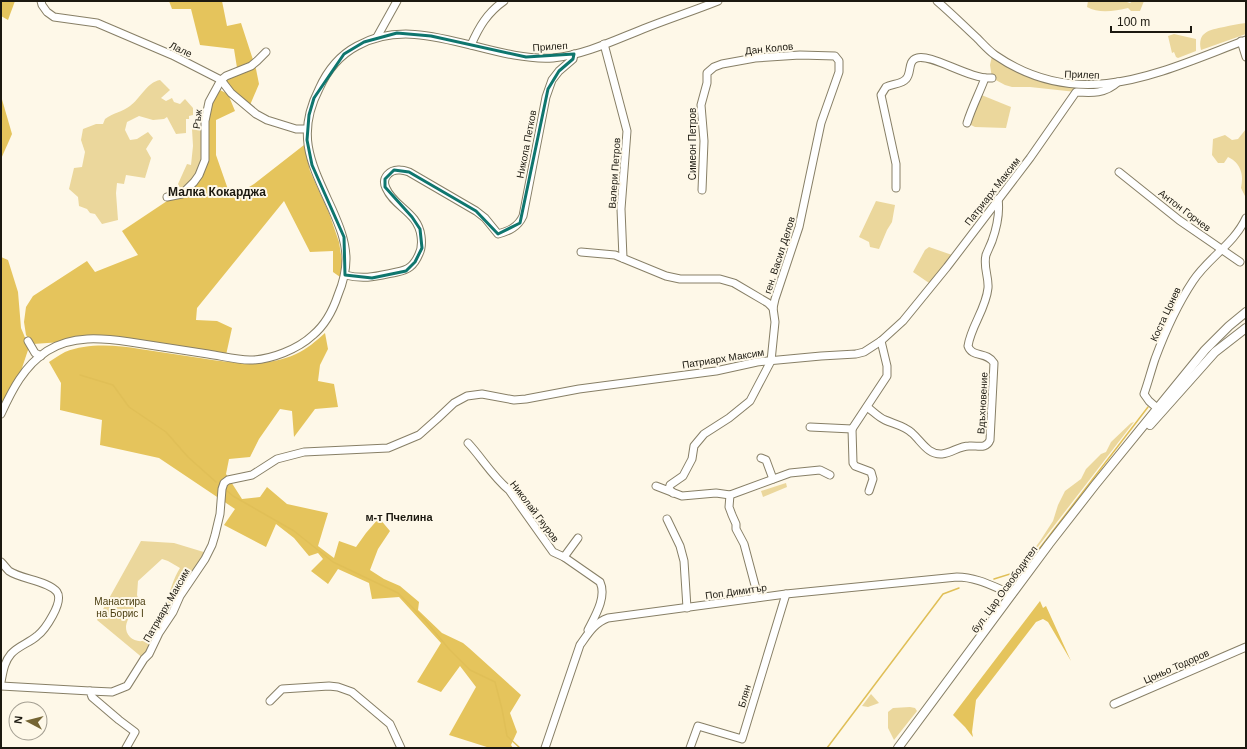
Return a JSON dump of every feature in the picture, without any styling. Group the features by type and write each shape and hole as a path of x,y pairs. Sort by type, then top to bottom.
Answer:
{"main road":[{"name":"бул. Цар Освободител","path":"1129,444 1153,405 1229,326 1246,312"},
{"name":"бул. Цар Освободител","path":"898,748 1095,485 1129,444 1153,422 1215,352 1246,328"}],"street":[{"name":"Лале","path":"41,1 42,5 54,17 85,20 108,27 172,55 221,80 231,94 256,114 267,120 296,129 307,129"},
{"path":"377,37 397,1"},
{"path":"471,45 485,18 504,1"},
{"name":"Прилеп","path":"1,414 16,385 30,365 50,349 68,342 88,338 116,340 251,360 271,356 297,346 313,336 325,322 335,304 345,275 346,258 344,237 312,165 308,146 307,129 309,115 314,98 332,68 344,54 364,42 377,37 397,33 417,34 526,57 553,58 574,54 604,44 718,1"},
{"name":"Прилеп","path":"937,1 993,54 1012,66 1058,83 1097,85 1118,82 1176,66 1244,41"},
{"path":"1244,41 1246,57"},
{"name":"Валери Петров","path":"604,44 627,131 620,209 623,258"},
{"path":"221,80 226,76 251,66 266,52"},
{"name":"Никола Петков","path":"345,275 372,278 406,270 416,262 422,248 420,229 412,216 385,187 385,179 388,174 394,170 409,172 476,211 485,218 498,234 509,230 520,223 523,216 542,113 548,89 552,80 559,71 573,59 574,54"},
{"name":"Дан Колов","path":"707,74 722,64 755,58 800,55 835,56"},
{"name":"ген. Васил Делов","path":"673,493 669,489 670,485 683,476 692,459 694,446 704,434 729,418 750,401 771,361 775,322 775,299 799,227 821,123 838,72 838,61 835,56"},
{"path":"896,188 896,164 881,95 882,91 886,87 904,81 908,78 910,65 914,60 921,58 939,62 956,70 988,78 971,110 967,123"},
{"name":"Симеон Петров","path":"702,190 704,140 701,105 707,83 707,74"},
{"name":"Ръж","path":"167,197 182,194 194,182 199,174 204,160 205,121 209,102 221,80"},
{"name":"Патриарх Максим","path":"1,686 112,692 127,686 144,659 149,654 173,612 180,596 212,545 220,514 222,489 226,481 252,475 277,459 291,455 327,450 388,448 418,435 437,420 454,403 467,396 482,394 514,400 526,399 579,389 676,375 687,376 745,364 864,352 881,341 903,321 947,267 1043,140 1076,92 1096,93 1113,87 1118,82"},
{"name":"Антон Горчев","path":"1119,172 1179,220 1240,262"},
{"name":"Вдъхновение","path":"867,407 883,419 912,433 926,449 936,453 942,454 962,446 984,447 988,445 990,440 994,363 991,358 987,356 973,353 969,350 968,346 988,289 985,260 999,217 1000,209 998,199"},
{"name":"Коста Цонев","path":"1153,405 1144,394 1155,359 1172,318 1184,294 1194,280 1223,249 1242,226 1246,218"},
{"path":"581,252 607,253 615,255 666,276 680,279 720,279 734,283 774,308"},
{"path":"28,341 35,353 41,356"},
{"path":"869,491 872,484 873,475 868,470 858,468 853,463 852,429 888,376 888,366 881,341"},
{"path":"810,427 852,429"},
{"name":"Николай Гяуров","path":"468,443 479,454 503,485 509,490 553,552 564,557 600,582 603,588 603,593 596,612 580,645"},
{"path":"761,458 766,460 773,479"},
{"path":"656,486 682,496 716,493 730,496 790,472 820,470 830,475"},
{"path":"730,496 729,505 732,516 736,524 736,530 744,544 756,589 754,598"},
{"path":"667,519 680,546 684,561 687,608"},
{"path":"564,557 578,538"},
{"path":"1,562 10,572 48,586 56,591 59,596 59,602 43,631 10,655 4,665 1,682"},
{"name":"Поп Димитър","path":"545,748 580,645 590,630 599,621 786,594 957,577 967,577 978,580 1012,594"},
{"name":"Блян","path":"690,748 698,726 742,739 786,594"},
{"name":"Цоньо Тодоров","path":"1114,704 1246,647"},
{"path":"270,701 282,688 329,686 346,690 355,694 390,724 401,748"},
{"path":"90,691 92,697 135,732 126,748"}],"highlighted area":[{"path":"397,33 431,36 526,57 574,54 573,59 559,71 548,89 520,223 498,234 476,211 409,172 394,170 385,179 385,187 412,217 420,229 422,248 415,262 406,271 372,278 345,275 344,237 312,165 307,140 309,115 314,98 344,54 364,42"}],"green space":[{"path":"1088,1 1124,1 1130,3 1133,1 1144,1 1140,11 1131,11 1128,8 1097,11 1087,7"},
{"path":"1246,23 1246,34 1201,50 1201,39 1205,33 1214,29"},
{"path":"1174,34 1196,39 1196,51 1178,58 1176,57 1174,52 1172,53 1168,36"},
{"path":"992,56 1033,78 1111,85 1112,87 1076,92 1030,87 1012,87 992,78 990,65"},
{"path":"160,80 170,90 161,98 166,101 172,98 174,102 180,104 185,99 193,108 193,115 189,116 189,119 186,119 186,133 176,134 167,117 164,119 153,120 139,116 127,122 125,130 130,140 137,139 148,132 153,138 146,149 151,158 145,178 126,175 124,184 117,183 116,193 118,220 102,224 95,214 90,213 87,209 79,206 78,197 69,189 74,168 82,167 85,152 81,140 83,129 96,124 103,124 105,119 130,106 147,87 155,81"},
{"path":"979,94 1011,107 1006,128 975,127 967,123"},
{"path":"205,128 205,160 184,193 178,184 187,164 191,165 193,146 192,129"},
{"path":"1246,129 1246,198 1241,188 1242,174 1239,166 1228,157 1224,163 1218,163 1212,155 1213,139 1225,135 1232,140 1238,139"},
{"path":"876,201 895,205 892,222 879,249 870,247 869,242 859,237"},
{"path":"929,247 955,256 932,285 913,272 925,250"},
{"path":"1134,422 1030,557 1029,556 1053,521 1058,505 1065,491 1081,479 1086,469 1101,454 1106,452 1111,442 1131,423"},
{"path":"786,483 787,487 763,497 761,491"},
{"name":"Манастира на Борис І","path":"141,541 174,543 207,553 144,659 97,620","holes":["162,559 180,568 172,585 161,619 148,639 144,641 135,640 128,635 126,626 129,617 139,601 137,595 138,581"]},
{"path":"871,694 879,703 868,707 862,706"},
{"path":"893,708 915,708 917,711 894,740 888,728 888,712"}],"shaded area":[{"path":"1,1 15,1 8,20 1,16"},
{"path":"169,1 222,1 227,26 241,23 256,69 259,84 250,105 234,93 225,79 238,74 234,49 200,45 191,9 172,9"},
{"path":"220,90 228,94 235,111 216,120 216,155 231,198 254,184 304,145 310,171 329,213 339,242 342,261 340,277 333,272 333,251 310,252 284,201 197,308 196,320 217,321 232,328 226,355 95,335 74,338 62,342 33,344 26,335 24,322 26,307 33,296 87,261 95,272 138,255 122,231 173,197 183,197 207,160 209,120 213,101"},
{"path":"1,96 12,134 1,159"},
{"path":"1,257 8,260 18,292 21,328 29,347 21,371 1,407"},
{"path":"325,333 328,349 320,365 318,381 334,384 338,407 315,409 294,437 292,411 280,409 259,439 250,457 229,459 226,474 242,499 260,497 267,487 287,504 328,513 318,546 334,558 339,541 356,547 379,518 390,531 378,549 370,570 384,579 400,586 419,602 418,610 442,633 463,643 521,695 510,713 517,732 511,745 513,748 490,748 449,735 476,687 460,666 441,692 417,682 441,643 399,597 372,599 369,583 338,569 328,584 311,571 323,559 318,553 309,556 294,538 276,524 266,547 224,525 235,509 159,458 100,445 102,420 60,410 61,383 49,362 65,352 74,349 92,346 111,346 236,363 260,363 296,354 315,342"},
{"path":"1040,601 1043,608 1046,606 1071,661 1048,622 1043,619 1036,622 976,700 972,732 973,737 953,715"}],"waterway":[{"path":"80,375 113,385 129,407 166,432 188,457 216,482"},
{"path":"994,579 1023,570 1148,407"},
{"path":"226,490 233,496 294,531 333,562 398,593 424,619 449,649 470,670 495,682 507,736 520,748"},
{"path":"827,748 943,594 959,588"}],"district":[{"name":"Малка Кокарджа","path":"217,192"},
{"name":"м-т Пчелина","path":"399,517"}]}
